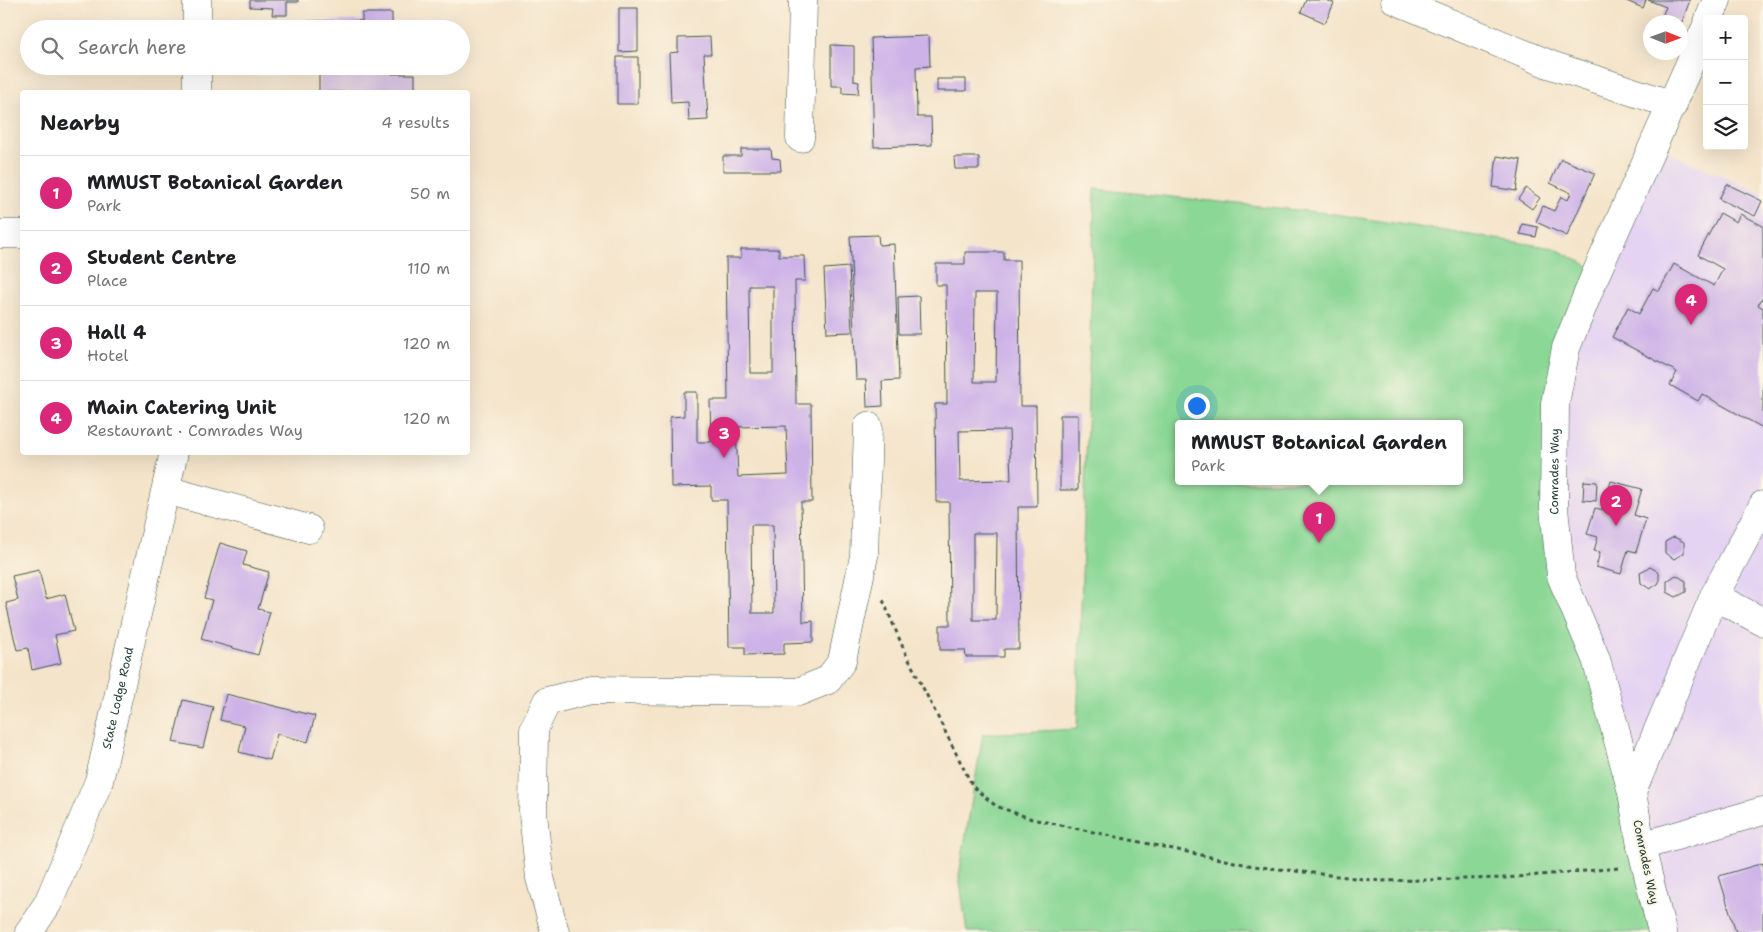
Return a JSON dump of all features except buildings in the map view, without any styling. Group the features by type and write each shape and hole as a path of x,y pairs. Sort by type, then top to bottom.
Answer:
{"street":[{"path":"197,0 197,20"},
{"path":"800,138 803,0"},
{"path":"1395,0 1551,65 1673,105"},
{"path":"1711,15 1717,0"},
{"name":"Comrades Way","path":"1662,932 1641,846 1632,792 1596,658 1561,576 1554,508 1555,403 1566,348 1594,278 1703,34"},
{"path":"197,75 197,90"},
{"path":"0,234 20,234"},
{"path":"555,932 540,878 532,814 534,729 547,701 590,690 798,692 828,680 842,661 864,556 868,426"},
{"name":"State Lodge Road","path":"29,932 48,903 99,781 173,455"},
{"path":"166,490 309,529"},
{"path":"1632,792 1714,596 1763,505"},
{"path":"1714,596 1763,622"},
{"path":"1641,846 1763,811"}],"path":[{"path":"882,598 904,650 973,787 996,806 1032,819 1253,866 1380,881 1504,878 1621,868"}],"shaded area":[{"path":"1659,148 1763,194 1763,932 1657,932 1551,509 1554,402"}],"green space":[{"path":"1095,189 1335,214 1554,248 1598,271 1563,347 1551,509 1592,661 1657,932 967,932 959,876 983,734 1077,729"}],"place":[{"name":"Main Catering Unit","path":"1691,325"},
{"name":"Hall 4","path":"724,458"},
{"name":"Student Centre","path":"1616,526"},
{"name":"MMUST Botanical Garden","path":"1319,543"}]}
